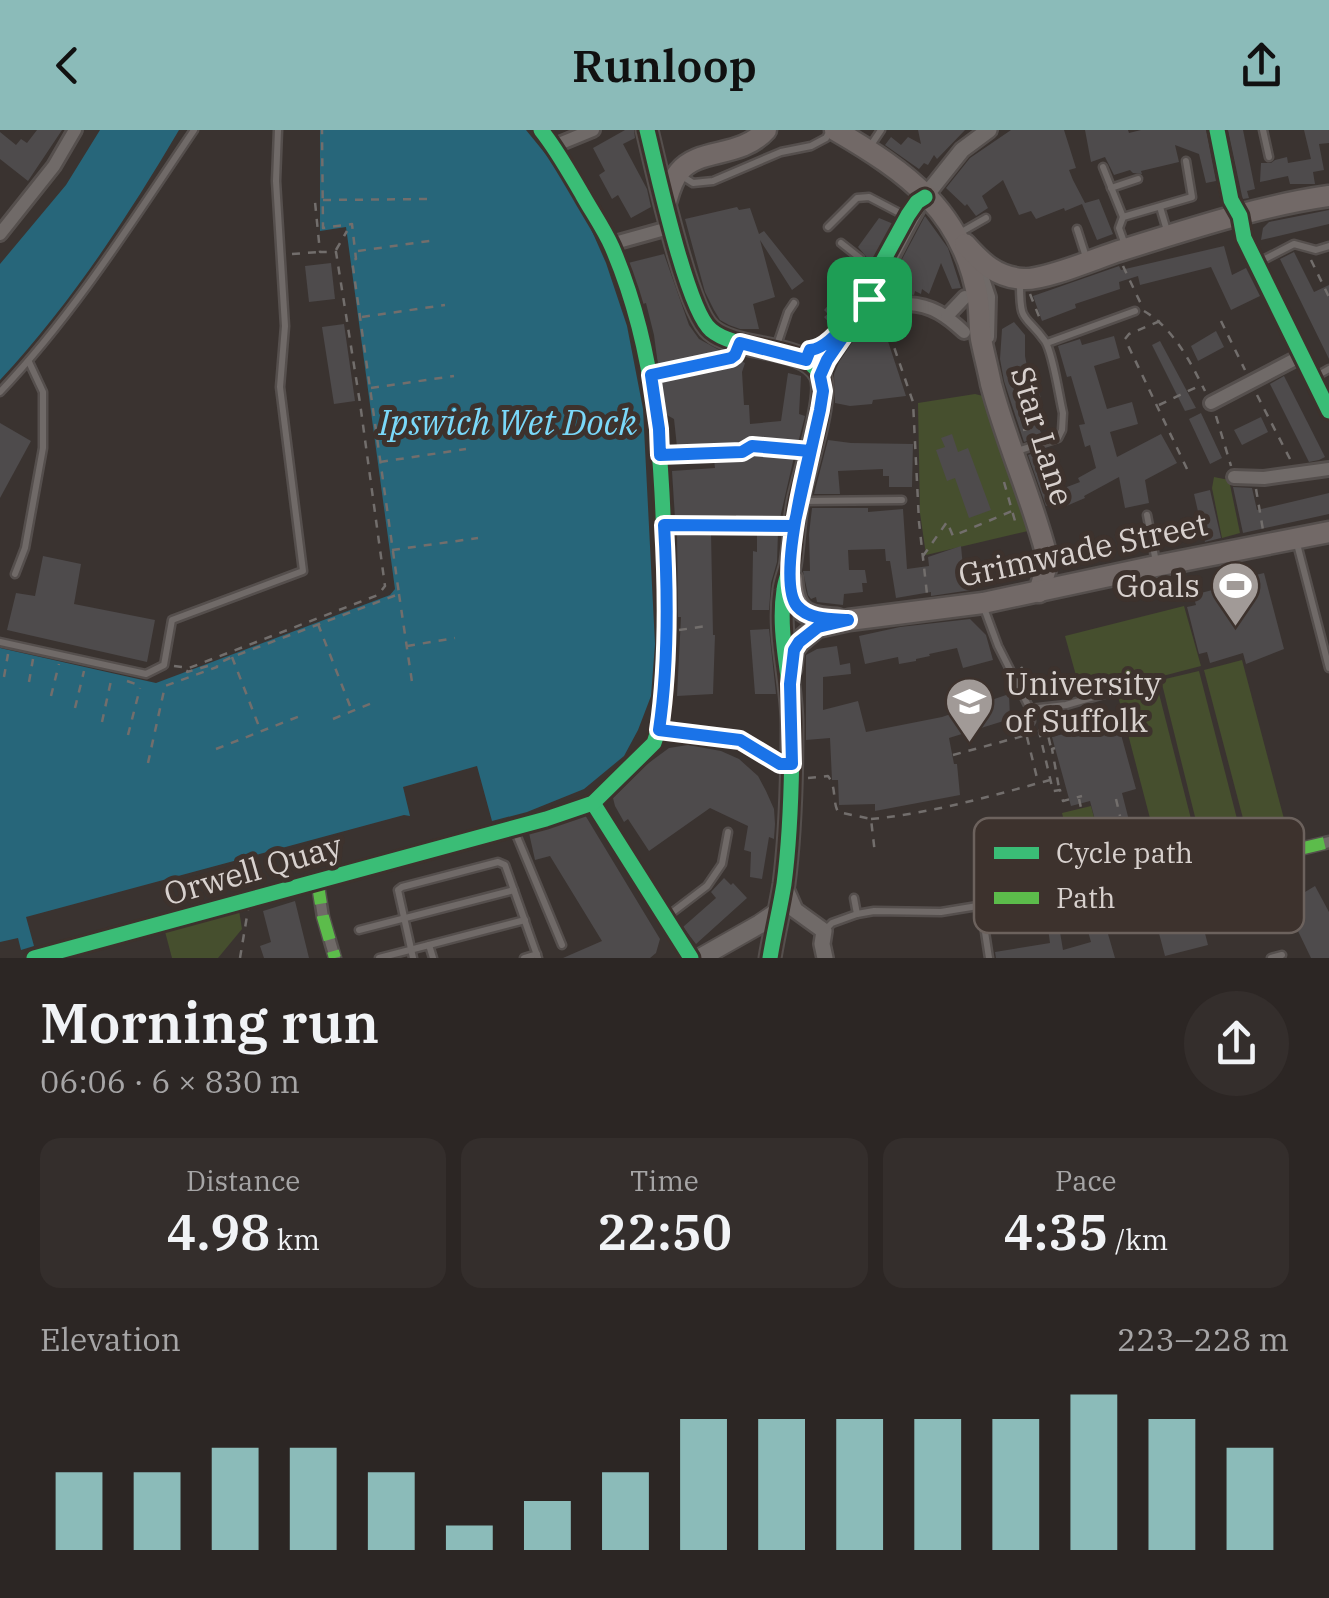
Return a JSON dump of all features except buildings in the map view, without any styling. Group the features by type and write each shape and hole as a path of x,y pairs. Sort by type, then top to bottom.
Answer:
{"main road":[{"path":"647,130 694,304 703,323 718,335 740,343 806,360 820,376 823,391 798,500 791,562 778,622 790,684 790,813 784,885 770,958"},
{"path":"666,204 677,174 689,163 741,148 766,130"},
{"name":"Star Lane","path":"833,130 868,149 927,194 958,236 976,291 992,384 1046,553 1047,565 1039,592"},
{"path":"958,236 996,273 1032,279 1240,216 1329,196"},
{"name":"Grimwade Street","path":"790,684 792,656 799,642 818,627 983,604 1329,532"},
{"name":"Grimwade Street","path":"791,562 793,599 798,606 806,614 820,618 848,620"},
{"path":"700,958 779,911"}],"street":[{"path":"0,234 54,166 75,130"},
{"path":"541,130 610,244 632,301 651,375 659,429 667,630 659,730 654,743 592,803 692,958"},
{"path":"554,146 593,130"},
{"path":"820,376 831,352 869,299 879,270 927,194 962,150 989,130"},
{"path":"1216,130 1242,231 1329,411"},
{"path":"610,244 672,227"},
{"name":"Star Lane","path":"972,253 983,273 989,298 986,356"},
{"path":"948,316 965,297"},
{"path":"869,299 884,306 923,306 948,316 964,332"},
{"path":"651,375 731,358 740,343"},
{"path":"1211,402 1301,356"},
{"path":"1234,477 1329,468"},
{"name":"Orwell Quay","path":"34,958 592,803"},
{"path":"1304,848 1329,842"},
{"path":"318,879 323,917 335,958"},
{"path":"784,885 795,910 824,932 825,958"}],"lane":[{"path":"0,392 29,362 106,260 194,130"},
{"path":"0,642 146,674 164,665 172,620 303,571 280,386 285,326 276,182 278,130"},
{"path":"677,174 693,183 713,181 781,152 811,146 833,130"},
{"path":"868,149 882,130"},
{"path":"1263,130 1268,157"},
{"path":"1123,217 1192,197 1186,161"},
{"path":"1103,167 1123,217 1119,228 1123,254"},
{"path":"1111,188 1138,179"},
{"path":"828,227 862,196 910,219"},
{"path":"1160,207 1168,237"},
{"path":"958,236 986,218"},
{"path":"1077,230 1088,261"},
{"path":"841,243 860,258"},
{"path":"1257,263 1294,244 1316,250 1329,246"},
{"path":"1013,452 1058,438 1063,412 1046,343 1021,312 1020,279"},
{"path":"776,352 794,303"},
{"path":"1046,343 1135,311"},
{"path":"14,574 25,548 43,448 43,392 29,362"},
{"path":"1312,378 1329,370"},
{"path":"660,455 742,452 752,446 810,451"},
{"path":"798,500 902,500"},
{"path":"1146,514 1156,566"},
{"path":"664,525 794,526"},
{"path":"1296,539 1329,668"},
{"path":"983,604 998,646 1030,708 1027,730"},
{"path":"1030,708 1112,692"},
{"path":"513,827 562,945"},
{"path":"664,918 707,886 722,864 728,832"},
{"path":"412,954 398,894 402,887 494,862 505,865 537,956 524,958"},
{"path":"359,930 514,890"},
{"path":"854,898 857,914"},
{"path":"824,932 832,924 874,911 927,913 974,907"},
{"path":"379,958 412,954 429,945 524,920"},
{"path":"986,933 989,958"},
{"path":"429,945 434,958"},
{"path":"1272,958 1282,955"}],"path":[{"path":"322,130 323,228 352,224 356,259 352,260 412,682"},
{"path":"323,200 430,198"},
{"path":"315,202 320,252"},
{"path":"164,665 188,668 378,595 385,586 336,252 347,232"},
{"path":"355,251 436,240"},
{"path":"1304,245 1329,297"},
{"path":"281,255 336,252"},
{"path":"1123,254 1144,310 1161,321 1211,402 1234,477"},
{"path":"360,317 445,305"},
{"path":"883,314 913,402 922,557 930,611"},
{"path":"1161,321 1124,339 1188,471"},
{"path":"1221,321 1297,474"},
{"path":"370,388 454,376"},
{"path":"1158,406 1202,384"},
{"path":"380,462 466,449"},
{"path":"1254,478 1264,536"},
{"path":"922,557 947,522 953,536 1012,511"},
{"path":"392,550 478,538"},
{"path":"188,668 187,672 216,664 399,594"},
{"path":"318,624 352,711"},
{"path":"667,630 707,626"},
{"path":"407,646 454,638"},
{"path":"232,657 261,730"},
{"path":"29,682 34,658"},
{"path":"51,696 59,664"},
{"path":"148,763 165,686 217,668 216,664"},
{"path":"75,708 84,669"},
{"path":"102,722 112,676"},
{"path":"128,735 141,680"},
{"path":"332,718 372,703"},
{"path":"216,749 305,714"},
{"path":"1045,722 1063,801 1080,797 1081,808"},
{"path":"1027,730 1039,784"},
{"path":"952,755 1027,730 1039,731"},
{"path":"810,778 828,776 834,784 838,812 871,819 969,803 1050,780 1053,791 1060,790"},
{"path":"1116,799 1120,816"},
{"path":"871,819 875,854"},
{"path":"240,958 250,901"}],"green space":[{"path":"983,396 1028,531 926,555 920,513 918,403"},
{"path":"1214,477 1229,480 1240,533 1222,538 1212,488"},
{"path":"1184,606 1201,666 1082,697 1065,636"},
{"path":"1242,660 1284,818 1243,818 1204,670"},
{"path":"1199,671 1237,818 1195,818 1161,680"},
{"path":"1156,682 1191,818 1150,818 1117,692"},
{"path":"1091,806 1094,818 1063,818 1062,813"},
{"path":"238,904 242,929 218,958 172,958 163,924"}],"water":[{"path":"100,130 179,130 96,260 0,380 0,264 66,185"},
{"name":"Ipswich Wet Dock","path":"320,130 526,130 584,213 627,326 643,409 655,644 651,696 624,756 584,789 527,812 492,821 477,766 403,787 410,816 26,917 34,946 21,950 18,938 0,942 0,648 156,683 390,595 395,589 346,227 320,231"}],"marked path":[{"path":"651,375 731,358 739,343"},
{"path":"1304,848 1329,842"},
{"path":"317,879 335,958"}],"cycle path":[{"path":"34,958 593,803 654,743 663,704 667,639 662,492 648,368 612,247 541,130"},
{"path":"647,130 673,236 702,317 711,330 723,337 800,358 812,365 822,385 819,417 798,501 782,607 791,708 791,804 784,884 770,958"},
{"path":"1217,130 1231,200 1240,216 1244,238 1329,411"},
{"path":"806,360 810,350 823,346 860,303 908,215 925,197"},
{"path":"659,731 739,740 780,763 791,764"},
{"path":"593,803 691,958"}],"place":[{"name":"Goals","path":"1235,628"},
{"name":"University of Suffolk","path":"970,744"}],"route":[{"path":"869,299 831,352 820,376 820,410 794,526 664,525 667,630 659,730 740,740 780,764 792,764 790,684 794,650 818,627 848,620 806,614 793,599 794,526 810,451 752,446 742,452 660,455 651,375 731,358 740,343 806,360 810,350 824,346 846,321 880,270 883,272 869,299"}]}
